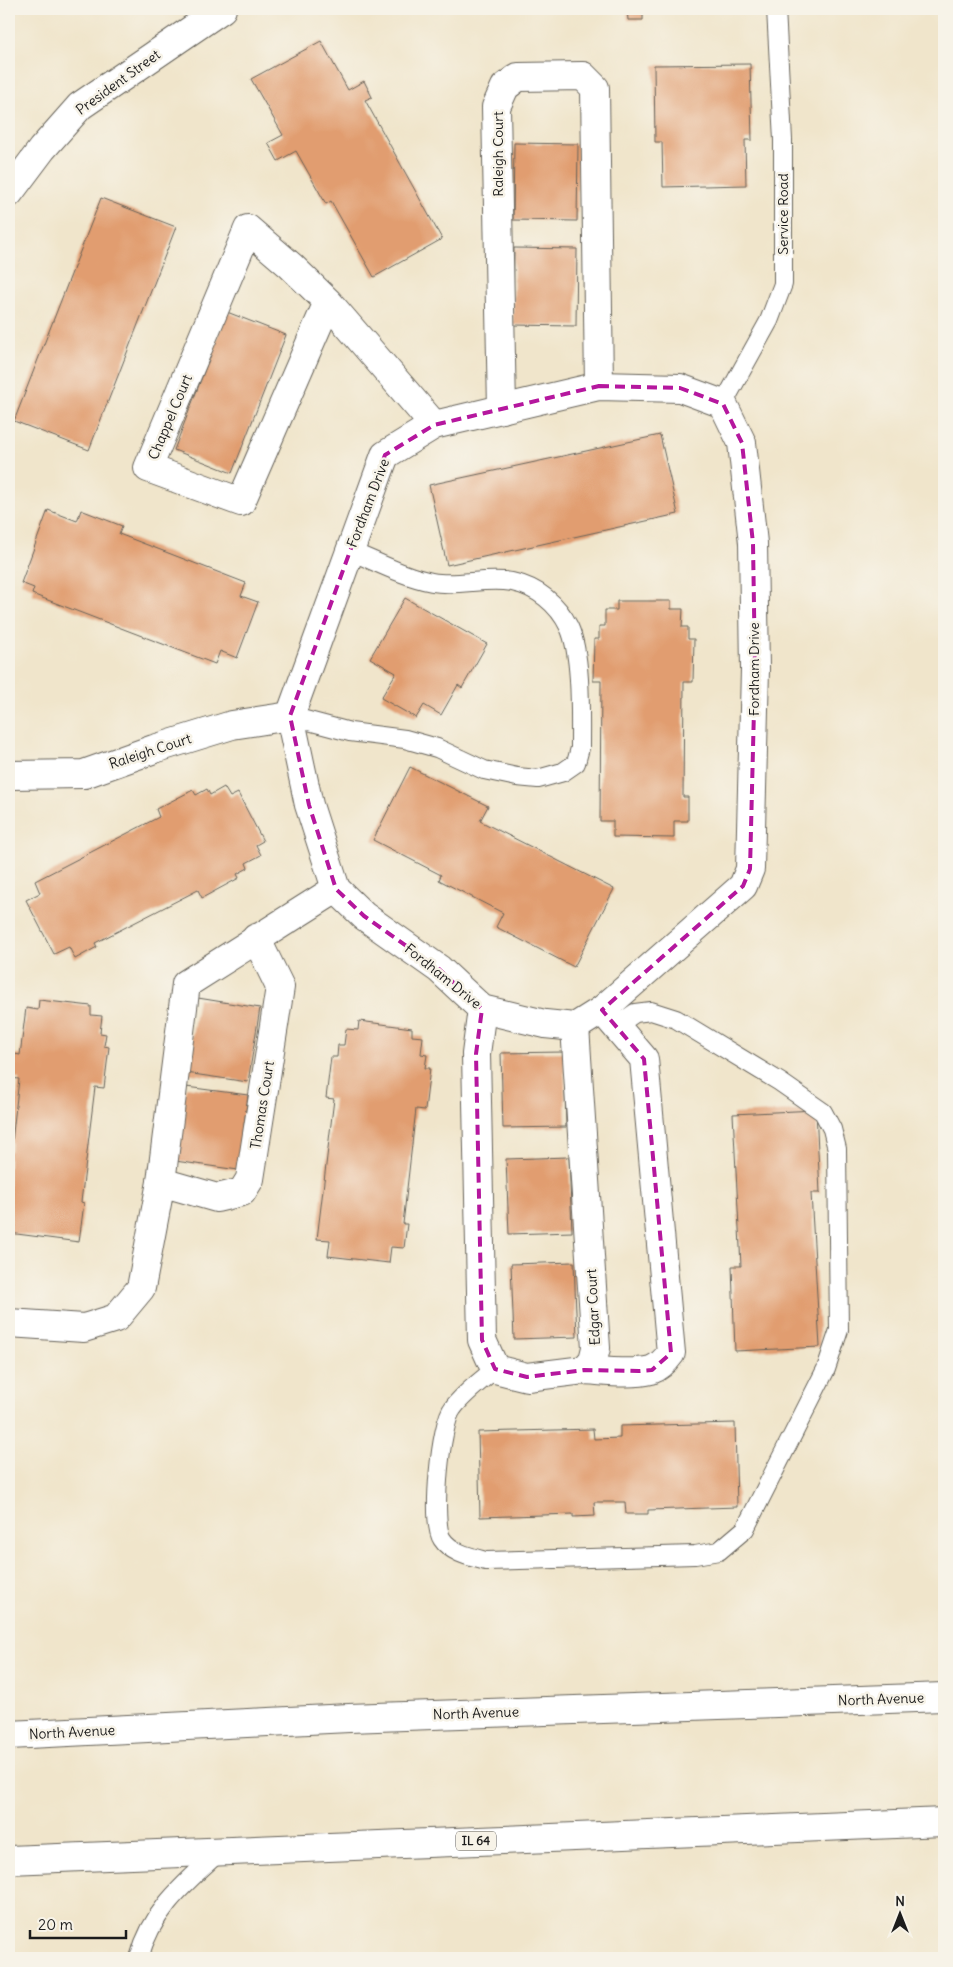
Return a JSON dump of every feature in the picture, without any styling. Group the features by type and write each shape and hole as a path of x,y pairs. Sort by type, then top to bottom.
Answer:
{"street":[{"name":"President Street","path":"9,193 42,149 80,106 222,9"},
{"name":"Raleigh Court","path":"502,409 496,107 505,87 518,77 583,76 595,88 599,386"},
{"name":"Chappel Court","path":"328,302 241,502 148,468 248,229 292,266 328,302 434,424"},
{"name":"Fordham Drive","path":"599,386 680,388 723,404 742,443 753,543 755,669 750,869 743,886 609,1018 576,1027 545,1024 482,1009 439,969 364,916 336,889 309,805 290,716 384,455 434,424 599,386"},
{"name":"Raleigh Court","path":"9,775 84,774 154,749 232,725 290,716"},
{"path":"9,1323 84,1328 116,1318 142,1288 161,1182 186,984 336,889"},
{"name":"Thomas Court","path":"161,1182 217,1198 242,1192 250,1179 280,987 256,938"},
{"path":"482,1009 476,1054 482,1340 495,1369 527,1376 584,1370 652,1370 663,1363 671,1353 644,1059 609,1018"},
{"name":"Edgar Court","path":"576,1027 596,1348 593,1360 584,1370"},
{"name":"North Avenue","path":"9,1735 349,1718 944,1697"},
{"name":"IL 64","path":"9,1860 944,1822"}],"lane":[{"name":"Service Road","path":"723,404 769,321 784,284 784,140 776,9"},
{"path":"290,716 350,732 405,739 437,748 484,770 517,777 538,779 563,772 576,763 580,748 576,657 570,628 552,601 530,588 511,582 490,581 456,584 432,582 350,551"},
{"path":"495,1369 452,1408 444,1427 437,1485 437,1520 441,1539 460,1554 486,1561 695,1555 719,1551 745,1529 826,1369 839,1330 837,1149 832,1130 823,1112 773,1077 676,1019 651,1011 609,1018"},
{"path":"139,1958 144,1940 159,1912 181,1886 219,1852"}],"highlighted area":[{"path":"599,386 680,388 723,404 742,443 753,543 755,669 750,869 743,886 602,1010 644,1059 671,1353 652,1370 584,1370 527,1377 495,1369 482,1340 476,1054 482,1009 439,969 364,916 336,889 309,805 290,716 385,455 434,425"}],"building":[{"path":"627,9 643,9 643,20 628,20"},
{"path":"321,41 348,90 364,81 372,97 365,100 442,239 374,277 331,201 326,204 296,151 278,161 268,143 283,135 251,79"},
{"path":"750,64 752,140 745,140 746,185 663,187 662,142 655,142 654,65"},
{"path":"514,143 578,144 577,221 513,220"},
{"path":"101,198 176,227 89,450 14,421"},
{"path":"514,248 577,249 576,326 513,325"},
{"path":"227,312 286,335 232,473 174,450"},
{"path":"660,435 678,514 447,565 429,485"},
{"path":"48,510 77,521 81,510 122,526 119,534 246,583 241,596 258,602 237,658 220,651 215,664 32,594 34,588 21,583"},
{"path":"405,598 487,644 462,688 458,685 441,715 424,705 416,718 381,698 396,673 370,658"},
{"path":"617,601 671,601 671,609 683,609 682,627 688,627 688,639 694,639 693,682 684,682 683,797 688,797 688,821 674,821 674,838 613,837 613,821 600,821 601,681 593,681 594,639 599,639 599,626 605,626 605,610 617,610"},
{"path":"410,767 488,806 480,821 614,889 574,967 496,927 503,913 439,880 441,875 373,840"},
{"path":"224,787 230,797 238,793 263,841 256,845 261,855 246,863 248,868 237,874 239,878 202,898 198,890 95,943 97,947 75,959 69,947 54,954 26,900 40,893 35,881 159,817 156,809 193,790 196,795 207,789 210,795"},
{"path":"198,998 260,1008 248,1082 186,1073"},
{"path":"39,1000 91,1006 91,1015 102,1016 100,1033 106,1034 104,1046 109,1047 104,1088 95,1087 81,1202 84,1203 79,1242 9,1233 9,1151 11,1151 19,1079 11,1078 15,1054 20,1055 26,1008 38,1010"},
{"path":"359,1021 412,1028 412,1036 423,1037 421,1054 427,1055 425,1068 430,1068 425,1110 416,1109 403,1224 407,1224 404,1248 391,1247 389,1263 328,1256 330,1240 317,1239 334,1099 326,1098 331,1057 337,1057 338,1045 344,1045 346,1029 358,1030"},
{"path":"564,1052 566,1127 503,1128 501,1053"},
{"path":"186,1087 248,1095 238,1170 175,1161"},
{"path":"816,1110 820,1193 811,1193 820,1347 735,1351 732,1266 741,1266 733,1114"},
{"path":"569,1157 572,1232 509,1234 506,1159"},
{"path":"574,1262 577,1337 514,1339 511,1264"},
{"path":"735,1423 737,1507 648,1510 648,1514 626,1514 625,1502 594,1502 595,1516 573,1517 573,1514 480,1517 478,1432 593,1429 594,1439 620,1438 620,1426"}]}
